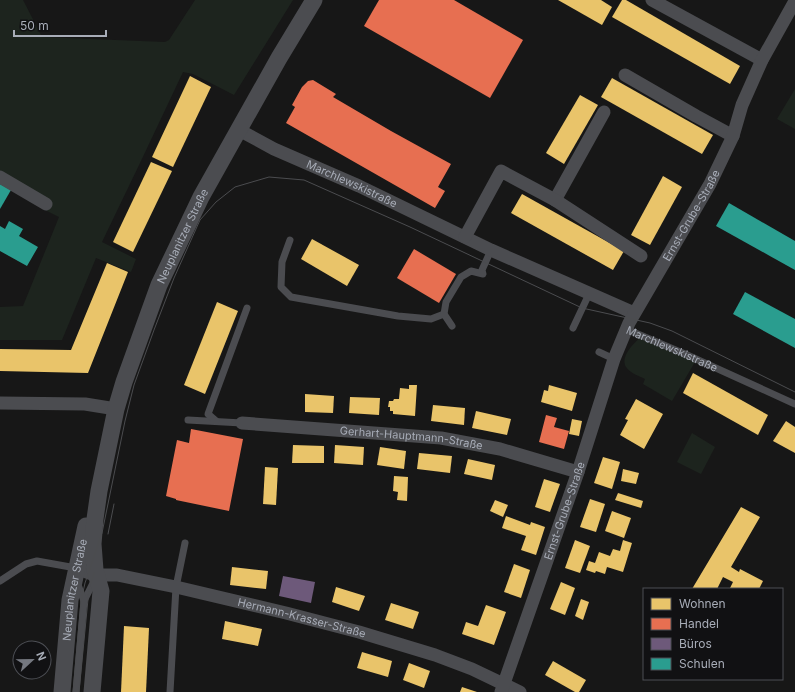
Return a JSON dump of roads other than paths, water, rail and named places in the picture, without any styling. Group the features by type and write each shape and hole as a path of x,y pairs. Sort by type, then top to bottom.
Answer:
{"street":[{"name":"Neuplanitzer Straße","path":"92,692 101,591 95,570 93,544 99,491 116,409 124,382 159,285 212,177 278,58 314,0"},
{"path":"652,0 762,60"},
{"name":"Ernst-Grube-Straße","path":"634,313 710,184 733,136 742,105 762,60 795,1"},
{"path":"625,75 733,136"},
{"path":"555,200 604,112"},
{"name":"Marchlewskistraße","path":"239,130 274,149 359,186 491,250 634,313 626,329"},
{"path":"465,237 501,171 555,200 640,256"},
{"path":"0,176 46,204"},
{"name":"Ernst-Grube-Straße","path":"502,688 578,472 614,359 626,329"},
{"path":"0,403 85,404 116,409"},
{"name":"Gerhart-Hauptmann-Straße","path":"242,423 441,438 500,449 578,472"},
{"name":"Neuplanitzer Straße","path":"62,692 70,600 88,517 99,491"},
{"name":"Hermann-Krasser-Straße","path":"75,573 97,576 117,575 176,587 359,632 435,655 472,670 502,688 520,692"}],"lane":[{"path":"290,240 282,262 280,287 291,297 398,316 431,319 444,314"},
{"path":"452,326 444,314 446,302 461,276 471,271 483,274 482,270 491,250"},
{"path":"573,328 589,294"},
{"path":"216,421 208,414 246,308"},
{"name":"Marchlewskistraße","path":"626,329 795,404"},
{"path":"599,352 614,359"},
{"path":"188,420 242,423"},
{"path":"170,692 176,587 185,543"},
{"path":"0,581 26,564 37,562 75,573 84,600 76,692"},
{"path":"84,600 97,576"}],"tram line":[{"path":"73,692 81,601 85,583 102,533 134,385 174,278 200,220 216,202 235,187 269,177 304,180 410,227 582,308 650,323 672,331 795,392"},
{"path":"108,534 114,504"},
{"path":"79,692 89,589 94,573"}]}
